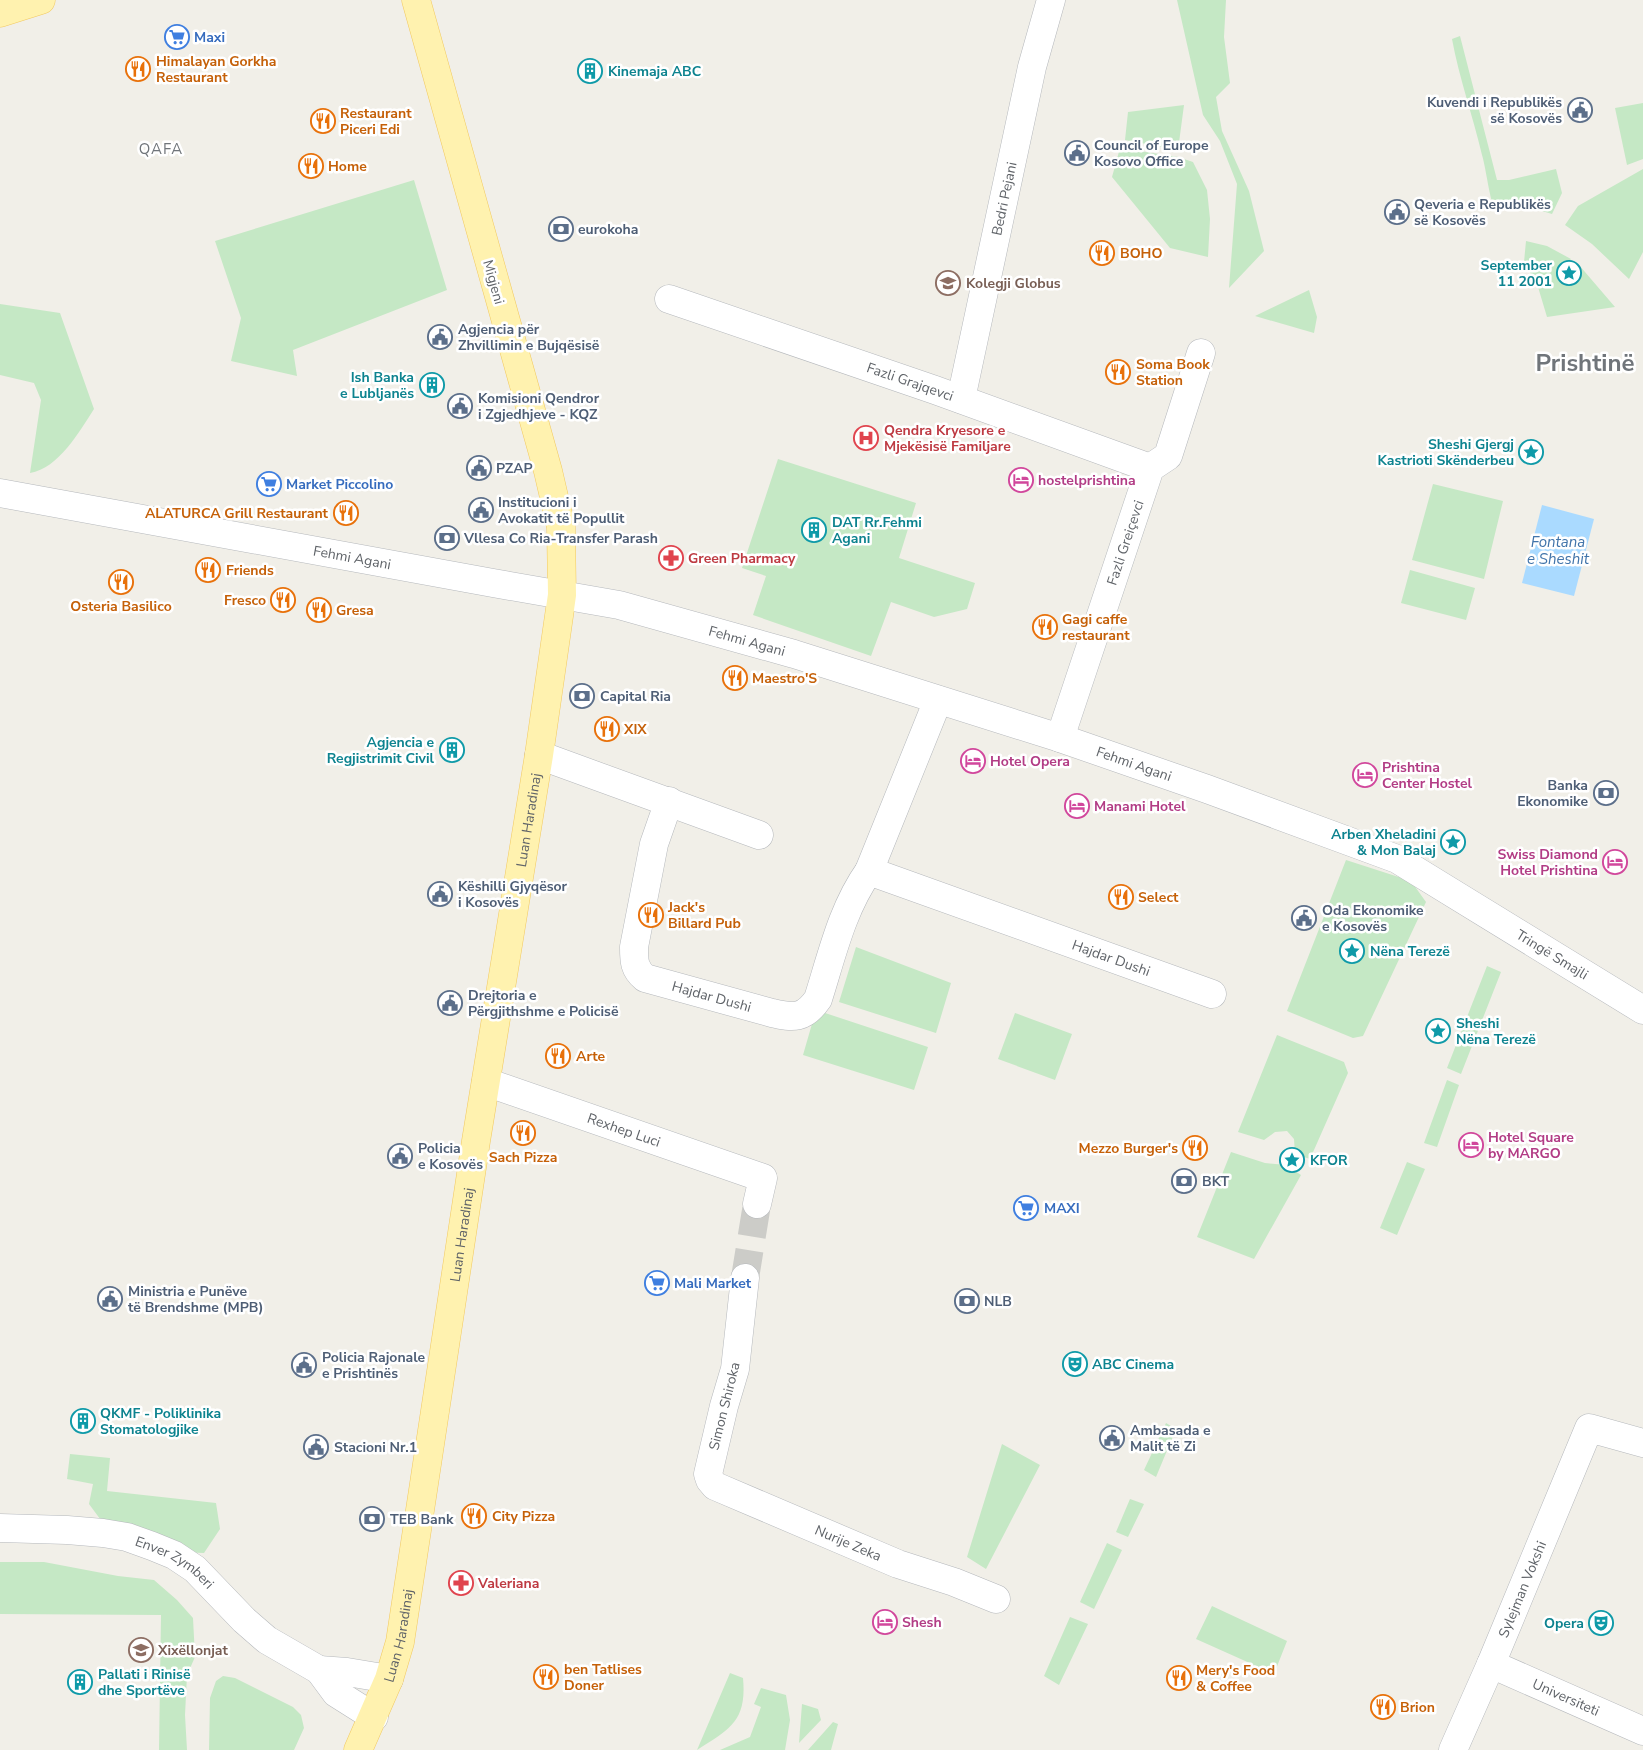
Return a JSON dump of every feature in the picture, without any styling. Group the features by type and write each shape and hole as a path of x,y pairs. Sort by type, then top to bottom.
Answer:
{"main road":[{"path":"0,12 42,0"},
{"name":"Migjeni","path":"416,0 548,472 561,527 562,595"},
{"name":"Luan Haradinaj","path":"358,1750 390,1679 400,1642 486,1082 539,754 562,595"}],"street":[{"name":"Bedri Pejani","path":"961,399 1032,67 1051,0"},
{"name":"Fazli Grajqevci","path":"669,299 961,399 1150,468"},
{"path":"1150,468 1168,456 1201,354"},
{"name":"Fazli Greiçevci","path":"1060,738 1150,468"},
{"name":"Fehmi Agani","path":"0,493 619,605 706,628 1060,738 1225,796 1397,859 1462,900"},
{"name":"Hajdar Dushi","path":"669,801 654,844 634,947 634,960 637,971 645,978 772,1014 800,1016 811,1009 818,999 846,912 856,889 869,871 938,700"},
{"path":"539,754 759,835"},
{"name":"Hajdar Dushi","path":"869,871 1212,994"},
{"name":"Tringë Smajli","path":"1462,900 1643,1010"},
{"name":"Rexhep Luci","path":"486,1082 763,1178 757,1204"},
{"name":"Simon Shiroka","path":"708,1474 735,1369 745,1278"},
{"name":"Sylejman Vokshi","path":"1453,1750 1491,1664 1589,1428 1643,1443"},
{"name":"Nurije Zeka","path":"708,1474 715,1486 898,1564 954,1582 996,1599"},
{"name":"Enver Zymberi","path":"0,1528 67,1530 127,1537 174,1555 195,1569 266,1640 319,1670"},
{"name":"Universiteti","path":"1491,1664 1643,1731"},
{"path":"319,1670 347,1672 390,1679"},
{"path":"319,1670 336,1693 374,1717"}],"green space":[{"path":"1177,0 1226,0 1224,37 1230,83 1216,97 1222,131 1249,191 1264,251 1229,288 1237,184 1220,141 1203,115"},
{"path":"1460,36 1497,180 1509,180 1556,169 1562,193 1552,214 1513,202 1493,204 1452,39"},
{"path":"1643,103 1643,159 1627,165 1615,108"},
{"path":"1184,105 1178,150 1125,140 1128,112"},
{"path":"1120,148 1178,157 1193,162 1207,190 1210,219 1208,257 1170,248 1112,177"},
{"path":"1643,169 1643,252 1629,279 1592,244 1565,225 1578,206"},
{"path":"414,180 447,290 293,350 297,376 231,361 241,318 215,241"},
{"path":"1526,241 1547,246 1571,259 1561,272 1571,279 1579,265 1615,307 1547,317 1538,287 1524,262"},
{"path":"1309,290 1317,317 1314,333 1255,316"},
{"path":"0,304 60,313 94,409 75,438 59,457 40,470 30,473 41,400 34,383 0,375"},
{"path":"778,459 916,503 899,558 975,583 967,609 934,617 891,602 871,656 753,615 766,576 742,568"},
{"path":"1433,484 1503,501 1484,579 1412,560"},
{"path":"1410,570 1475,588 1466,620 1401,603"},
{"path":"1346,860 1411,881 1426,902 1363,1036 1353,1038 1287,1011"},
{"path":"856,947 951,983 936,1033 839,1002"},
{"path":"1487,966 1501,972 1461,1074 1447,1068"},
{"path":"816,1010 928,1047 914,1090 803,1055"},
{"path":"1015,1013 1072,1034 1055,1080 998,1059"},
{"path":"1277,1035 1344,1062 1348,1073 1310,1159 1295,1154 1294,1139 1287,1131 1275,1132 1264,1140 1238,1132"},
{"path":"1447,1080 1459,1085 1437,1147 1424,1143"},
{"path":"1231,1152 1265,1163 1286,1165 1301,1175 1254,1259 1197,1237"},
{"path":"1407,1162 1425,1169 1397,1235 1380,1228"},
{"path":"1166,1423 1176,1429 1156,1477 1144,1470"},
{"path":"1002,1444 1040,1465 986,1569 967,1557"},
{"path":"70,1454 110,1458 107,1491 216,1503 220,1529 204,1553 179,1552 106,1527 89,1504 93,1484 67,1479"},
{"path":"1130,1499 1144,1504 1128,1537 1116,1532"},
{"path":"1107,1543 1122,1550 1094,1609 1080,1602"},
{"path":"0,1562 44,1562 118,1576 154,1580 177,1600 193,1618 195,1657 187,1675 185,1715 187,1750 159,1750 161,1615 0,1614"},
{"path":"1212,1606 1287,1641 1274,1674 1196,1639"},
{"path":"1070,1617 1088,1624 1059,1685 1044,1676"},
{"path":"730,1673 743,1678 744,1693 739,1714 734,1722 719,1736 697,1750"},
{"path":"223,1676 235,1678 293,1707 301,1715 304,1728 294,1750 209,1750 210,1698 216,1681"},
{"path":"761,1688 786,1695 790,1720 785,1750 720,1750 750,1737 761,1707 754,1704"},
{"path":"802,1704 818,1709 821,1720 799,1743"},
{"path":"833,1722 838,1724 831,1750 808,1750"}],"water":[{"name":"Fontana e Sheshit","path":"1542,505 1594,519 1574,596 1522,583"}],"tunnel":[{"path":"745,1278 757,1204"}],"place":[{"name":"Maxi","path":"177,37"},
{"name":"Himalayan Gorkha Restaurant","path":"138,69"},
{"name":"Kinemaja ABC","path":"590,71"},
{"name":"Kuvendi i Republikës së Kosovës","path":"1580,110"},
{"name":"Restaurant Piceri Edi","path":"323,121"},
{"name":"Council of Europe Kosovo Office","path":"1077,153"},
{"name":"Home","path":"311,166"},
{"name":"Qeveria e Republikës së Kosovës","path":"1397,212"},
{"name":"eurokoha","path":"561,229"},
{"name":"BOHO","path":"1102,253"},
{"name":"September 11 2001","path":"1569,273"},
{"name":"Kolegji Globus","path":"948,283"},
{"name":"Agjencia për Zhvillimin e Bujqësisë","path":"440,337"},
{"name":"Soma Book Station","path":"1118,372"},
{"name":"Ish Banka e Lubljanës","path":"432,385"},
{"name":"Komisioni Qendror i Zgjedhjeve - KQZ","path":"460,406"},
{"name":"Qendra Kryesore e Mjekësisë Familjare","path":"866,438"},
{"name":"Sheshi Gjergj Kastrioti Skënderbeu","path":"1531,452"},
{"name":"PZAP","path":"479,468"},
{"name":"hostelprishtina","path":"1021,480"},
{"name":"Market Piccolino","path":"269,484"},
{"name":"Institucioni i Avokatit të Popullit","path":"481,510"},
{"name":"ALATURCA Grill Restaurant","path":"346,513"},
{"name":"DAT Rr.Fehmi Agani","path":"814,530"},
{"name":"Vllesa Co Ria-Transfer Parash","path":"447,538"},
{"name":"Green Pharmacy","path":"671,558"},
{"name":"Friends","path":"208,570"},
{"name":"Osteria Basilico","path":"121,582"},
{"name":"Fresco","path":"283,600"},
{"name":"Gresa","path":"319,610"},
{"name":"Gagi caffe restaurant","path":"1045,627"},
{"name":"Maestro'S","path":"735,678"},
{"name":"Capital Ria","path":"582,696"},
{"name":"XIX","path":"607,729"},
{"name":"Agjencia e Regjistrimit Civil","path":"452,750"},
{"name":"Hotel Opera","path":"973,761"},
{"name":"Prishtina Center Hostel","path":"1365,775"},
{"name":"Banka Ekonomike","path":"1606,793"},
{"name":"Manami Hotel","path":"1077,806"},
{"name":"Arben Xheladini & Mon Balaj","path":"1453,842"},
{"name":"Swiss Diamond Hotel Prishtina","path":"1615,862"},
{"name":"Këshilli Gjyqësor i Kosovës","path":"440,894"},
{"name":"Select","path":"1121,897"},
{"name":"Jack's Billard Pub","path":"651,915"},
{"name":"Oda Ekonomike e Kosovës","path":"1304,918"},
{"name":"Nëna Terezë","path":"1352,951"},
{"name":"Drejtoria e Përgjithshme e Policisë","path":"450,1003"},
{"name":"Sheshi Nëna Terezë","path":"1438,1031"},
{"name":"Arte","path":"558,1056"},
{"name":"Sach Pizza","path":"523,1133"},
{"name":"Hotel Square by MARGO","path":"1471,1145"},
{"name":"Mezzo Burger's","path":"1195,1148"},
{"name":"Policia e Kosovës","path":"400,1156"},
{"name":"KFOR","path":"1292,1160"},
{"name":"BKT","path":"1184,1181"},
{"name":"MAXI","path":"1026,1208"},
{"name":"Mali Market","path":"657,1283"},
{"name":"Ministria e Punëve të Brendshme (MPB)","path":"110,1299"},
{"name":"NLB","path":"967,1301"},
{"name":"ABC Cinema","path":"1075,1364"},
{"name":"Policia Rajonale e Prishtinës","path":"304,1365"},
{"name":"QKMF - Poliklinika Stomatologjike","path":"83,1421"},
{"name":"Ambasada e Malit të Zi","path":"1112,1438"},
{"name":"Stacioni Nr.1","path":"316,1447"},
{"name":"City Pizza","path":"474,1516"},
{"name":"TEB Bank","path":"372,1519"},
{"name":"Valeriana","path":"461,1583"},
{"name":"Shesh","path":"885,1622"},
{"name":"Opera","path":"1601,1623"},
{"name":"Xixëllonjat","path":"141,1650"},
{"name":"ben Tatlises Doner","path":"546,1677"},
{"name":"Mery's Food & Coffee","path":"1179,1678"},
{"name":"Pallati i Rinisë dhe Sportëve","path":"80,1682"},
{"name":"Brion","path":"1383,1707"}],"district":[{"name":"QAFA","path":"161,149"},
{"name":"Prishtinë","path":"1585,363"}]}
